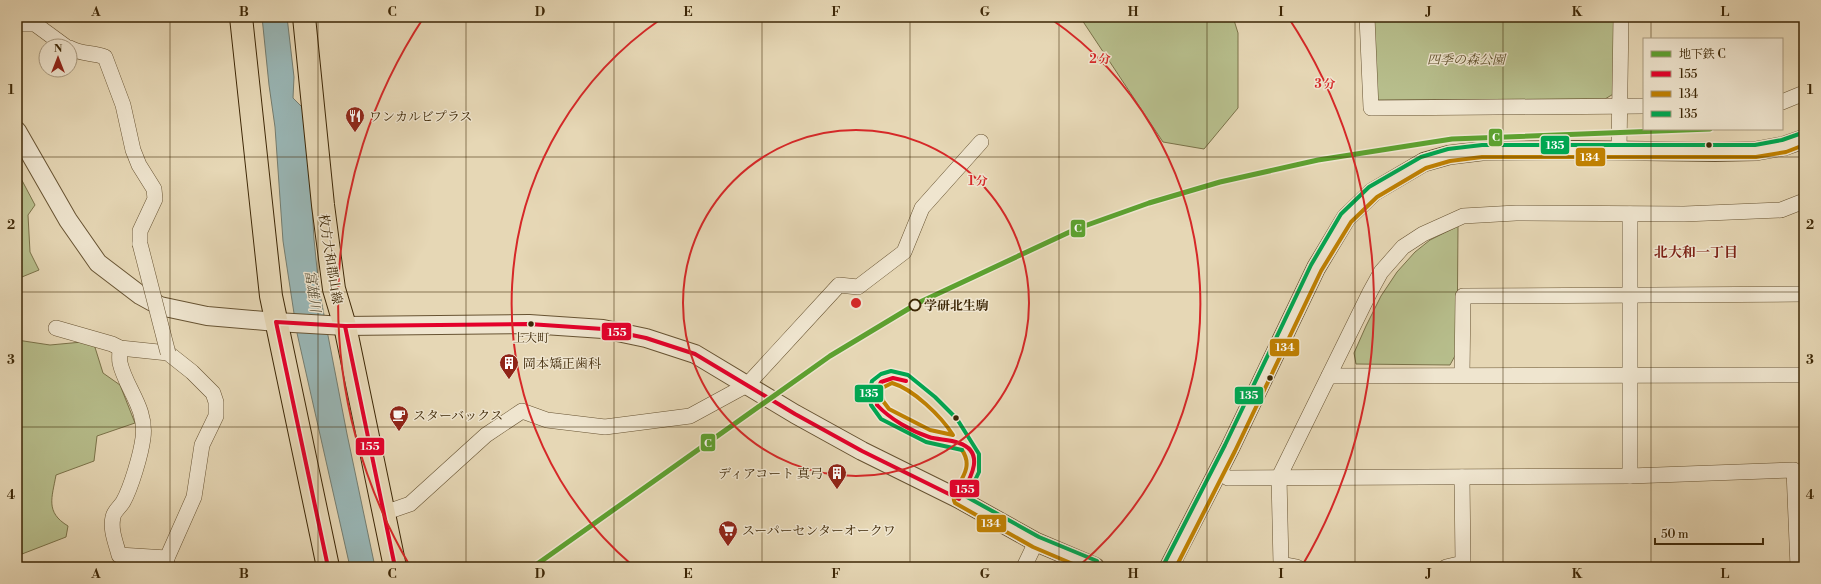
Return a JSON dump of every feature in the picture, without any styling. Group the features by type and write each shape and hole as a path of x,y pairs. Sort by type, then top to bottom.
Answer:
{"main road":[{"path":"241,17 270,296 328,567"},
{"name":"枚方大和郡山線","path":"304,17 323,205 334,289 345,326 395,567"}],"street":[{"path":"1367,17 1371,108 1643,106"},
{"path":"1619,150 1621,17"},
{"path":"17,24 35,24 55,38"},
{"path":"78,52 96,53 105,57 123,105 133,150 139,165 154,189 155,199 140,231 140,244 168,353"},
{"path":"1783,102 1804,93"},
{"path":"17,131 82,242 98,263 140,295 160,306 207,316 276,322 345,326 529,324 602,329 646,338 695,354 795,414 862,451 959,500 1036,542 1095,567"},
{"path":"1169,567 1316,268 1346,218 1373,192 1424,162 1449,156 1482,151 1756,151 1784,146 1804,139"},
{"path":"384,513 410,504 486,435 522,411 547,420 605,427 690,416 748,385 839,285 858,287 904,252 922,208 981,142"},
{"path":"1296,567 1281,564 1279,477 1370,292 1382,272 1403,247 1423,234 1463,216 1480,214 1684,214 1781,210 1804,201"},
{"path":"1630,214 1630,476"},
{"path":"1462,375 1463,296 1804,294"},
{"path":"56,328 112,344 120,348 168,353 192,372 213,392 216,402 216,416 202,445 194,497 166,563 119,555 112,528 113,515 123,502 129,488 143,438 143,424 136,398 124,376 120,362 120,348"},
{"path":"1329,376 1804,375"},
{"path":"1217,472 1228,478 1462,478 1630,476 1799,470 1801,545 1798,567"},
{"path":"1446,567 1463,563 1462,478"},
{"path":"1024,567 1036,542"}],"green space":[{"path":"1080,17 1233,17 1238,33 1238,108 1204,149 1163,142"},
{"name":"四季の森公園","path":"1372,17 1615,17 1615,93 1605,99 1377,100"},
{"path":"17,171 35,205 28,215 30,252 39,270 17,279"},
{"path":"1458,226 1457,352 1450,365 1356,364 1354,353 1366,326 1381,296 1397,272 1415,252 1430,240"},
{"path":"17,340 50,345 93,341 103,373 120,385 135,423 97,436 94,461 56,475 52,504 56,515 68,526 66,537 22,554 17,530"}],"water":[{"name":"富雄川","path":"262,17 287,17 294,77 293,98 306,111 314,239 319,289 375,567 350,567 297,333 283,241 275,127"}],"metro line":[{"name":"C","path":"533,567 830,356 918,303 1076,229 1149,203 1220,182 1318,160 1452,139 1684,130"}],"transit line":[{"name":"135","path":"1164,564 1225,445 1311,265 1341,214 1369,187 1421,157 1448,149 1482,145 1755,145 1782,140 1802,133"},
{"name":"134","path":"1176,567 1235,451 1321,271 1351,222 1377,197 1426,168 1450,161 1482,157 1756,157 1786,152 1804,145"},
{"name":"155","path":"328,567 276,322 345,326 529,324 603,329 646,338 695,354 795,414 862,451 959,499 971,476 973,468 974,461 968,448 959,443 932,438 915,431 894,420 877,405 876,392 881,382 893,378 906,381"},
{"name":"155","path":"345,326 395,567"},
{"name":"135","path":"962,450 926,442 881,419 871,405 869,394 872,381 881,374 891,371 908,375 935,397 957,419 979,454 979,472 967,497 1039,537 1097,561"},
{"name":"134","path":"892,383 909,391 926,404 953,435 930,430 889,409 883,401 881,394 882,388 892,383"},
{"name":"134","path":"962,450 966,458 967,466 955,492 955,503 1033,547 1080,567"}],"place":[{"name":"ワンカルビプラス","path":"355,133"},
{"name":"学研北生駒","path":"915,305"},
{"name":"上大町","path":"531,324"},
{"name":"岡本矯正歯科","path":"509,380"},
{"name":"スターバックス","path":"399,432"},
{"name":"ディアコート 真弓","path":"837,490"},
{"name":"スーパーセンターオークワ","path":"728,547"}],"district":[{"name":"北大和一丁目","path":"1696,252"}]}
